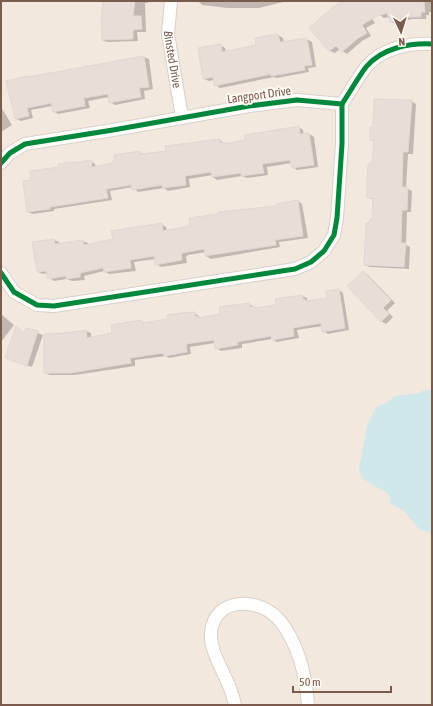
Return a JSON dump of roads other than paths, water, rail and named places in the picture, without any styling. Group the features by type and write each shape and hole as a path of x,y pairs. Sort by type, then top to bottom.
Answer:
{"street":[{"name":"Binsted Drive","path":"171,1 168,34 182,118"},
{"path":"1,273 14,292 37,305 54,306 295,269 311,262 324,251 334,235 337,218 342,144 342,104 367,67 378,57 399,47 432,44"},
{"name":"Langport Drive","path":"1,163 10,153 25,144 249,106 297,100 342,104"},
{"path":"235,705 212,645 211,634 212,625 217,616 224,608 234,604 258,605 270,611 280,620 301,660 308,705"}],"water":[{"path":"432,389 432,536 428,531 419,529 404,511 390,503 390,497 386,492 362,478 359,469 367,426 376,407 386,403 395,396 419,393"}]}
